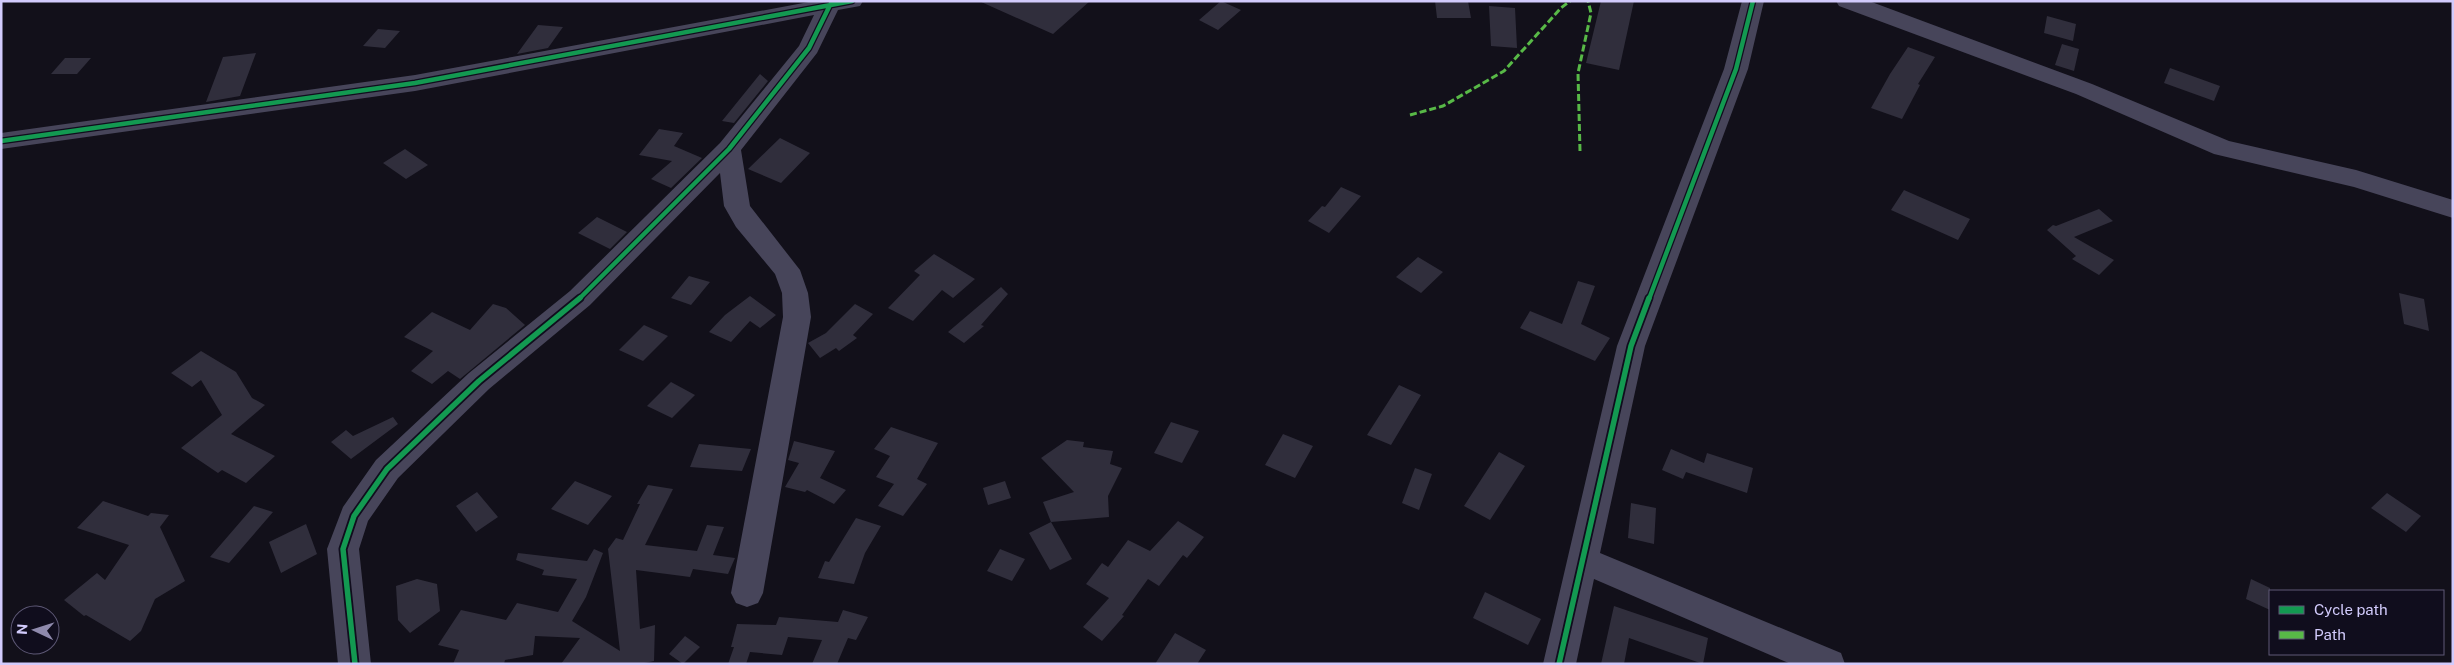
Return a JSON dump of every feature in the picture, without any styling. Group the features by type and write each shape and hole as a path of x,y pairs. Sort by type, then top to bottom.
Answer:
{"street":[{"path":"1559,664 1631,346 1736,69 1753,1"},
{"path":"1847,1 2084,89 2223,148 2356,179 2453,209"},
{"path":"1,141 415,83 839,2"},
{"path":"355,664 343,549 354,516 387,469 479,381 580,298 730,149 774,96 839,2"},
{"path":"730,149 737,206 745,220 787,270 795,293 797,317 747,593"},
{"path":"1583,560 1829,664"}],"building":[{"path":"979,1 1090,1 1053,34"},
{"path":"1221,1 1241,10 1218,30 1199,20"},
{"path":"1435,1 1468,1 1471,18 1437,18"},
{"path":"1601,1 1634,1 1619,70 1586,63"},
{"path":"1489,6 1515,8 1517,48 1491,46"},
{"path":"2047,16 2076,24 2073,41 2044,33"},
{"path":"538,25 563,27 548,48 517,54"},
{"path":"378,29 400,31 385,48 363,46"},
{"path":"2062,44 2079,49 2074,71 2055,65"},
{"path":"1908,47 1935,57 1918,84 1920,85 1902,119 1871,108"},
{"path":"256,53 240,96 206,102 223,57"},
{"path":"65,58 91,58 77,74 51,74"},
{"path":"2170,68 2220,86 2214,101 2164,83"},
{"path":"760,74 768,81 734,123 722,121"},
{"path":"659,129 683,133 674,146 702,158 671,188 651,179 672,161 639,155"},
{"path":"780,138 810,153 781,183 748,169"},
{"path":"405,149 428,165 406,179 383,163"},
{"path":"1341,187 1361,196 1329,233 1308,221 1322,206 1325,207"},
{"path":"1904,190 1970,219 1958,240 1891,210"},
{"path":"2099,209 2113,221 2074,237 2114,260 2099,275 2072,259 2076,256 2047,230 2053,225 2056,226"},
{"path":"597,217 627,232 610,249 578,233"},
{"path":"934,254 975,279 953,298 942,290 913,321 888,308 920,275 914,271"},
{"path":"1418,257 1443,272 1421,293 1396,277"},
{"path":"689,276 710,282 691,305 671,298"},
{"path":"1578,281 1595,286 1581,324 1610,338 1595,361 1520,328 1530,311 1562,324"},
{"path":"1001,287 1008,294 981,325 984,326 964,343 948,332"},
{"path":"2399,293 2424,299 2429,331 2404,324"},
{"path":"750,296 776,315 760,328 750,321 731,342 709,332 725,315"},
{"path":"493,304 506,308 525,325 460,379 448,371 432,384 411,371 433,351 404,337 432,312 470,330"},
{"path":"855,304 873,314 853,335 857,338 839,351 836,348 820,358 808,343 826,333"},
{"path":"644,325 668,336 643,361 619,350"},
{"path":"201,351 236,372 252,398 265,405 231,434 275,456 246,483 222,470 218,473 181,448 222,415 201,380 192,387 171,373"},
{"path":"671,382 695,395 672,418 647,406"},
{"path":"1399,385 1421,395 1391,445 1367,435"},
{"path":"393,417 398,424 351,459 331,442 346,430 353,436"},
{"path":"1171,422 1199,431 1182,463 1154,453"},
{"path":"891,427 938,443 917,479 927,484 903,516 878,506 894,484 876,477 890,456 874,449"},
{"path":"1283,434 1313,446 1295,478 1265,465"},
{"path":"1067,440 1084,442 1083,447 1113,451 1110,464 1122,468 1108,496 1109,517 1051,522 1043,502 1074,492 1041,458"},
{"path":"794,441 835,451 820,478 846,490 834,504 807,490 805,492 785,487 799,463 788,460"},
{"path":"699,444 751,449 742,471 690,467"},
{"path":"1671,449 1704,463 1707,453 1753,468 1747,493 1686,472 1683,479 1662,470"},
{"path":"1499,452 1525,466 1490,520 1464,506"},
{"path":"1415,468 1432,474 1419,510 1402,503"},
{"path":"575,481 612,496 588,525 551,509"},
{"path":"1005,481 1011,498 988,505 983,488"},
{"path":"648,485 673,489 645,545 697,551 707,525 724,527 713,555 735,558 728,574 693,569 690,577 636,570 640,629 655,625 654,661 640,664 561,664 580,638 535,636 533,655 505,660 504,664 453,664 459,650 438,645 461,610 506,620 517,603 558,612 577,579 542,575 544,570 516,560 518,553 587,561 594,549 603,553 586,597 572,621 620,651 608,549 616,538 623,540 640,504 637,504"},
{"path":"477,492 498,517 476,532 456,506"},
{"path":"2387,493 2421,516 2406,532 2371,508"},
{"path":"103,501 148,516 151,513 169,515 160,527 185,581 155,599 141,631 130,641 86,615 84,616 64,600 97,573 105,580 129,545 77,528"},
{"path":"1631,503 1656,508 1654,544 1628,538"},
{"path":"254,506 273,512 229,563 210,557"},
{"path":"856,518 881,526 865,553 854,584 818,578 825,561 829,562"},
{"path":"1178,521 1204,537 1187,558 1183,555 1159,586 1148,579 1122,615 1124,616 1102,641 1083,627 1109,598 1086,584 1102,563 1108,567 1128,540 1150,551"},
{"path":"1051,522 1072,559 1050,570 1029,533"},
{"path":"306,524 317,554 281,573 269,542"},
{"path":"1000,549 1025,559 1012,581 987,571"},
{"path":"417,579 437,584 440,611 410,633 398,620 396,586"},
{"path":"2251,579 2270,588 2269,610 2246,599"},
{"path":"1485,592 1541,619 1528,645 1473,618"},
{"path":"1614,606 1708,638 1703,664 1629,638 1624,664 1601,664"},
{"path":"843,610 868,617 856,640 848,638 837,664 812,664 822,640 788,637 782,655 750,652 746,664 728,664 734,647 731,647 737,624 776,625 779,617 838,622"},
{"path":"1175,633 1206,650 1197,664 1155,664"},
{"path":"685,636 700,647 683,664 669,654"}],"marked path":[{"path":"1410,115 1443,106 1504,71 1561,8 1570,1"},
{"path":"1580,151 1578,73 1591,13 1588,1"}],"cycle path":[{"path":"355,664 343,549 354,516 387,469 479,381 580,298 729,149 773,96 809,48 832,1"},
{"path":"1,141 415,83 852,1"},
{"path":"1559,664 1631,346 1736,69 1753,1"}]}
